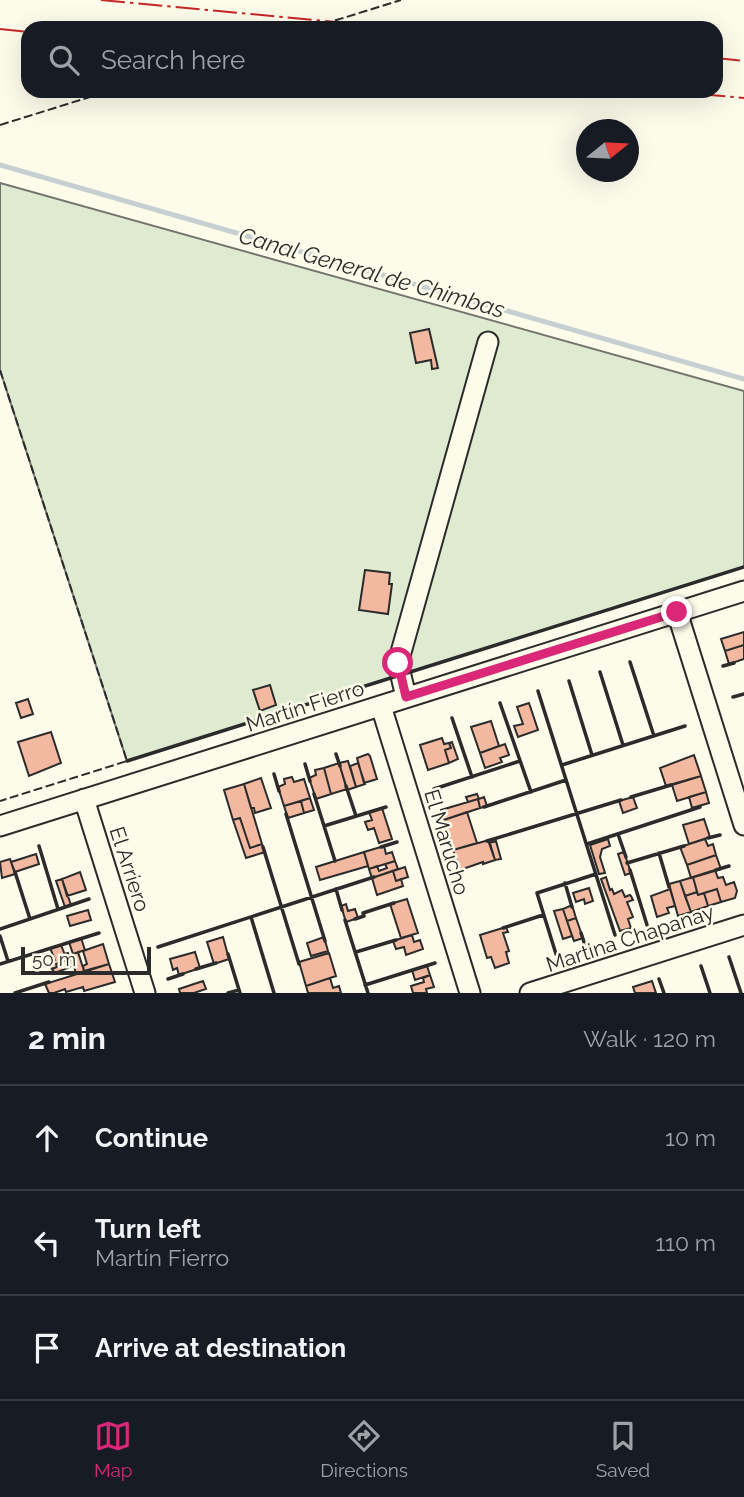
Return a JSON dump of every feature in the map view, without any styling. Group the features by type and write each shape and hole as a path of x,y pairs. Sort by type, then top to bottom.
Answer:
{"street":[{"path":"406,697 398,663 488,342"},
{"name":"Martín Fierro","path":"0,826 744,591"},
{"path":"677,612 744,825"},
{"name":"El Marucho","path":"381,705 470,993"},
{"name":"El Arriero","path":"83,799 145,993"},
{"name":"Martina Chapanay","path":"530,993 744,925"}],"green space":[{"path":"0,183 744,391 744,567 127,761 0,370"}],"building":[{"path":"429,329 438,368 432,369 431,360 416,363 410,333"},
{"path":"365,570 390,573 389,584 392,584 388,614 359,610"},
{"path":"744,632 744,645 725,651 721,639"},
{"path":"744,645 744,659 729,664 725,651"},
{"path":"270,685 276,705 260,711 253,690"},
{"path":"28,699 33,714 21,718 16,703"},
{"path":"529,703 538,730 518,737 514,726 523,724 517,707"},
{"path":"491,721 499,746 480,753 471,727"},
{"path":"51,732 61,763 29,776 18,742"},
{"path":"442,738 444,744 449,743 451,748 445,750 449,763 428,770 420,745"},
{"path":"452,742 458,759 449,763 445,750 451,748 449,743"},
{"path":"505,744 509,755 500,758 502,762 485,768 480,753"},
{"path":"368,754 377,779 364,783 357,758"},
{"path":"694,755 701,776 666,786 660,768"},
{"path":"348,761 356,787 347,790 339,763"},
{"path":"339,763 347,789 331,794 324,768"},
{"path":"358,763 365,784 356,787 350,766"},
{"path":"324,768 331,794 316,799 309,778 316,775 315,770"},
{"path":"701,776 706,792 677,801 672,785"},
{"path":"292,777 294,782 304,779 310,798 284,806 278,787 285,784 284,779"},
{"path":"261,778 271,808 255,813 244,784"},
{"path":"244,784 262,844 250,848 240,818 233,820 224,790"},
{"path":"706,792 709,803 692,808 689,797"},
{"path":"477,794 479,799 484,797 487,806 480,808 478,799 468,802 466,797"},
{"path":"633,797 637,808 623,813 619,801"},
{"path":"310,798 314,810 304,813 301,801"},
{"path":"478,799 480,808 444,820 441,810"},
{"path":"301,801 304,813 288,818 284,806"},
{"path":"382,808 392,839 379,843 374,828 368,830 365,822 372,820 369,812"},
{"path":"467,812 477,843 453,850 444,820"},
{"path":"240,818 250,848 262,844 265,852 246,858 233,820"},
{"path":"704,819 710,837 689,844 683,825"},
{"path":"608,839 610,846 602,849 600,857 605,873 599,874 590,845"},
{"path":"705,839 708,846 713,844 716,855 687,865 680,847"},
{"path":"489,840 495,860 460,870 453,850"},
{"path":"496,841 501,859 495,860 489,843"},
{"path":"384,846 386,854 392,852 395,861 369,869 364,852"},
{"path":"364,852 368,866 320,880 316,867"},
{"path":"624,852 631,873 625,875 618,854"},
{"path":"36,854 39,864 15,872 11,862"},
{"path":"716,855 721,869 691,878 687,865"},
{"path":"10,859 15,874 2,878 0,862"},
{"path":"395,861 398,869 372,878 369,869 377,866 379,871 387,868 385,864"},
{"path":"405,867 408,877 396,881 393,871"},
{"path":"715,870 718,878 723,877 726,885 734,882 737,891 735,898 721,902 717,889 698,895 693,877"},
{"path":"393,871 396,881 401,879 403,886 377,895 372,878"},
{"path":"80,872 86,890 67,896 62,879"},
{"path":"606,877 614,894 622,890 625,897 630,895 633,900 627,902 633,917 628,919 631,928 620,931 601,879"},
{"path":"693,877 697,892 685,896 680,881"},
{"path":"62,879 71,905 65,907 56,881"},
{"path":"680,881 691,912 678,916 669,884"},
{"path":"589,888 593,901 585,904 584,899 576,902 573,893"},
{"path":"670,889 675,906 667,908 669,913 657,917 651,896"},
{"path":"717,889 721,902 708,906 704,893"},
{"path":"697,892 698,895 704,893 708,906 691,912 685,896"},
{"path":"407,899 418,933 401,938 390,904"},
{"path":"346,904 348,911 355,909 358,918 346,922 341,906"},
{"path":"572,905 576,918 567,921 563,909"},
{"path":"563,909 572,936 563,939 554,911"},
{"path":"88,910 91,920 70,926 67,916"},
{"path":"576,918 583,938 574,941 567,921"},
{"path":"506,927 508,932 503,933 509,951 506,952 509,963 495,968 491,957 487,958 480,935"},
{"path":"412,935 414,942 420,940 423,949 406,955 404,947 396,949 393,941"},
{"path":"223,937 229,959 214,964 207,942"},
{"path":"324,937 328,951 311,956 307,943"},
{"path":"81,938 85,950 73,954 69,942"},
{"path":"103,944 109,964 84,971 83,966 87,964 83,951"},
{"path":"61,945 67,960 56,964 57,967 52,969 50,962 55,960 50,948"},
{"path":"78,952 84,971 76,974 71,955"},
{"path":"195,952 200,968 179,975 177,968 173,970 170,959"},
{"path":"68,953 73,966 55,973 52,969 57,967 56,964 67,960 64,954"},
{"path":"329,953 336,976 306,986 299,962"},
{"path":"109,964 115,982 84,991 83,987 54,993 49,993 45,984"},
{"path":"427,966 430,975 415,980 412,970"},
{"path":"430,975 434,987 426,989 427,993 413,993 411,986 424,982 423,978"},
{"path":"330,978 333,988 339,986 341,993 308,993 306,986"},
{"path":"203,981 206,989 194,993 180,993 179,989"},
{"path":"652,981 656,993 635,993 633,987"}],"waterway":[{"name":"Canal General de Chimbas","path":"0,165 744,379"}],"fence":[{"path":"334,21 401,0"},
{"path":"0,125 87,98"},
{"path":"0,370 127,761 0,801"}],"wall":[{"path":"407,673 744,567"},
{"path":"630,662 654,736"},
{"path":"723,666 734,663"},
{"path":"600,672 623,745"},
{"path":"127,761 397,676"},
{"path":"569,681 592,755"},
{"path":"538,691 615,935"},
{"path":"733,697 744,694"},
{"path":"500,703 531,792"},
{"path":"452,718 472,777"},
{"path":"562,765 685,726"},
{"path":"336,754 340,766"},
{"path":"434,789 520,761"},
{"path":"305,764 310,781"},
{"path":"274,774 279,791"},
{"path":"484,807 566,780"},
{"path":"631,797 671,785"},
{"path":"346,786 356,816"},
{"path":"314,794 335,861"},
{"path":"487,841 621,800"},
{"path":"324,826 386,807"},
{"path":"587,844 700,807"},
{"path":"286,814 325,941"},
{"path":"618,834 626,857"},
{"path":"708,838 720,835"},
{"path":"381,847 397,842"},
{"path":"39,846 58,909"},
{"path":"627,863 684,846"},
{"path":"263,847 299,964"},
{"path":"659,853 669,887"},
{"path":"716,870 729,866"},
{"path":"630,870 647,925"},
{"path":"15,872 30,919"},
{"path":"556,954 537,893 596,874"},
{"path":"158,947 374,877"},
{"path":"565,883 572,907"},
{"path":"336,889 342,910"},
{"path":"0,929 89,899"},
{"path":"355,919 364,916 363,913 394,903"},
{"path":"503,928 543,915"},
{"path":"251,917 274,993"},
{"path":"345,920 368,993"},
{"path":"0,964 99,933"},
{"path":"581,933 585,945"},
{"path":"0,936 8,961"},
{"path":"356,952 396,940"},
{"path":"228,954 240,993"},
{"path":"729,957 741,993"},
{"path":"196,969 216,963"},
{"path":"365,985 435,963"},
{"path":"701,966 710,993"},
{"path":"168,979 183,974"},
{"path":"659,979 664,993"},
{"path":"15,993 49,982"},
{"path":"228,993 239,990"}],"power":[{"path":"101,0 325,21"},
{"path":"0,29 21,31"},
{"path":"723,59 744,61"},
{"path":"723,96 744,98"}],"route":[{"path":"398,663 406,697 677,612"}]}
